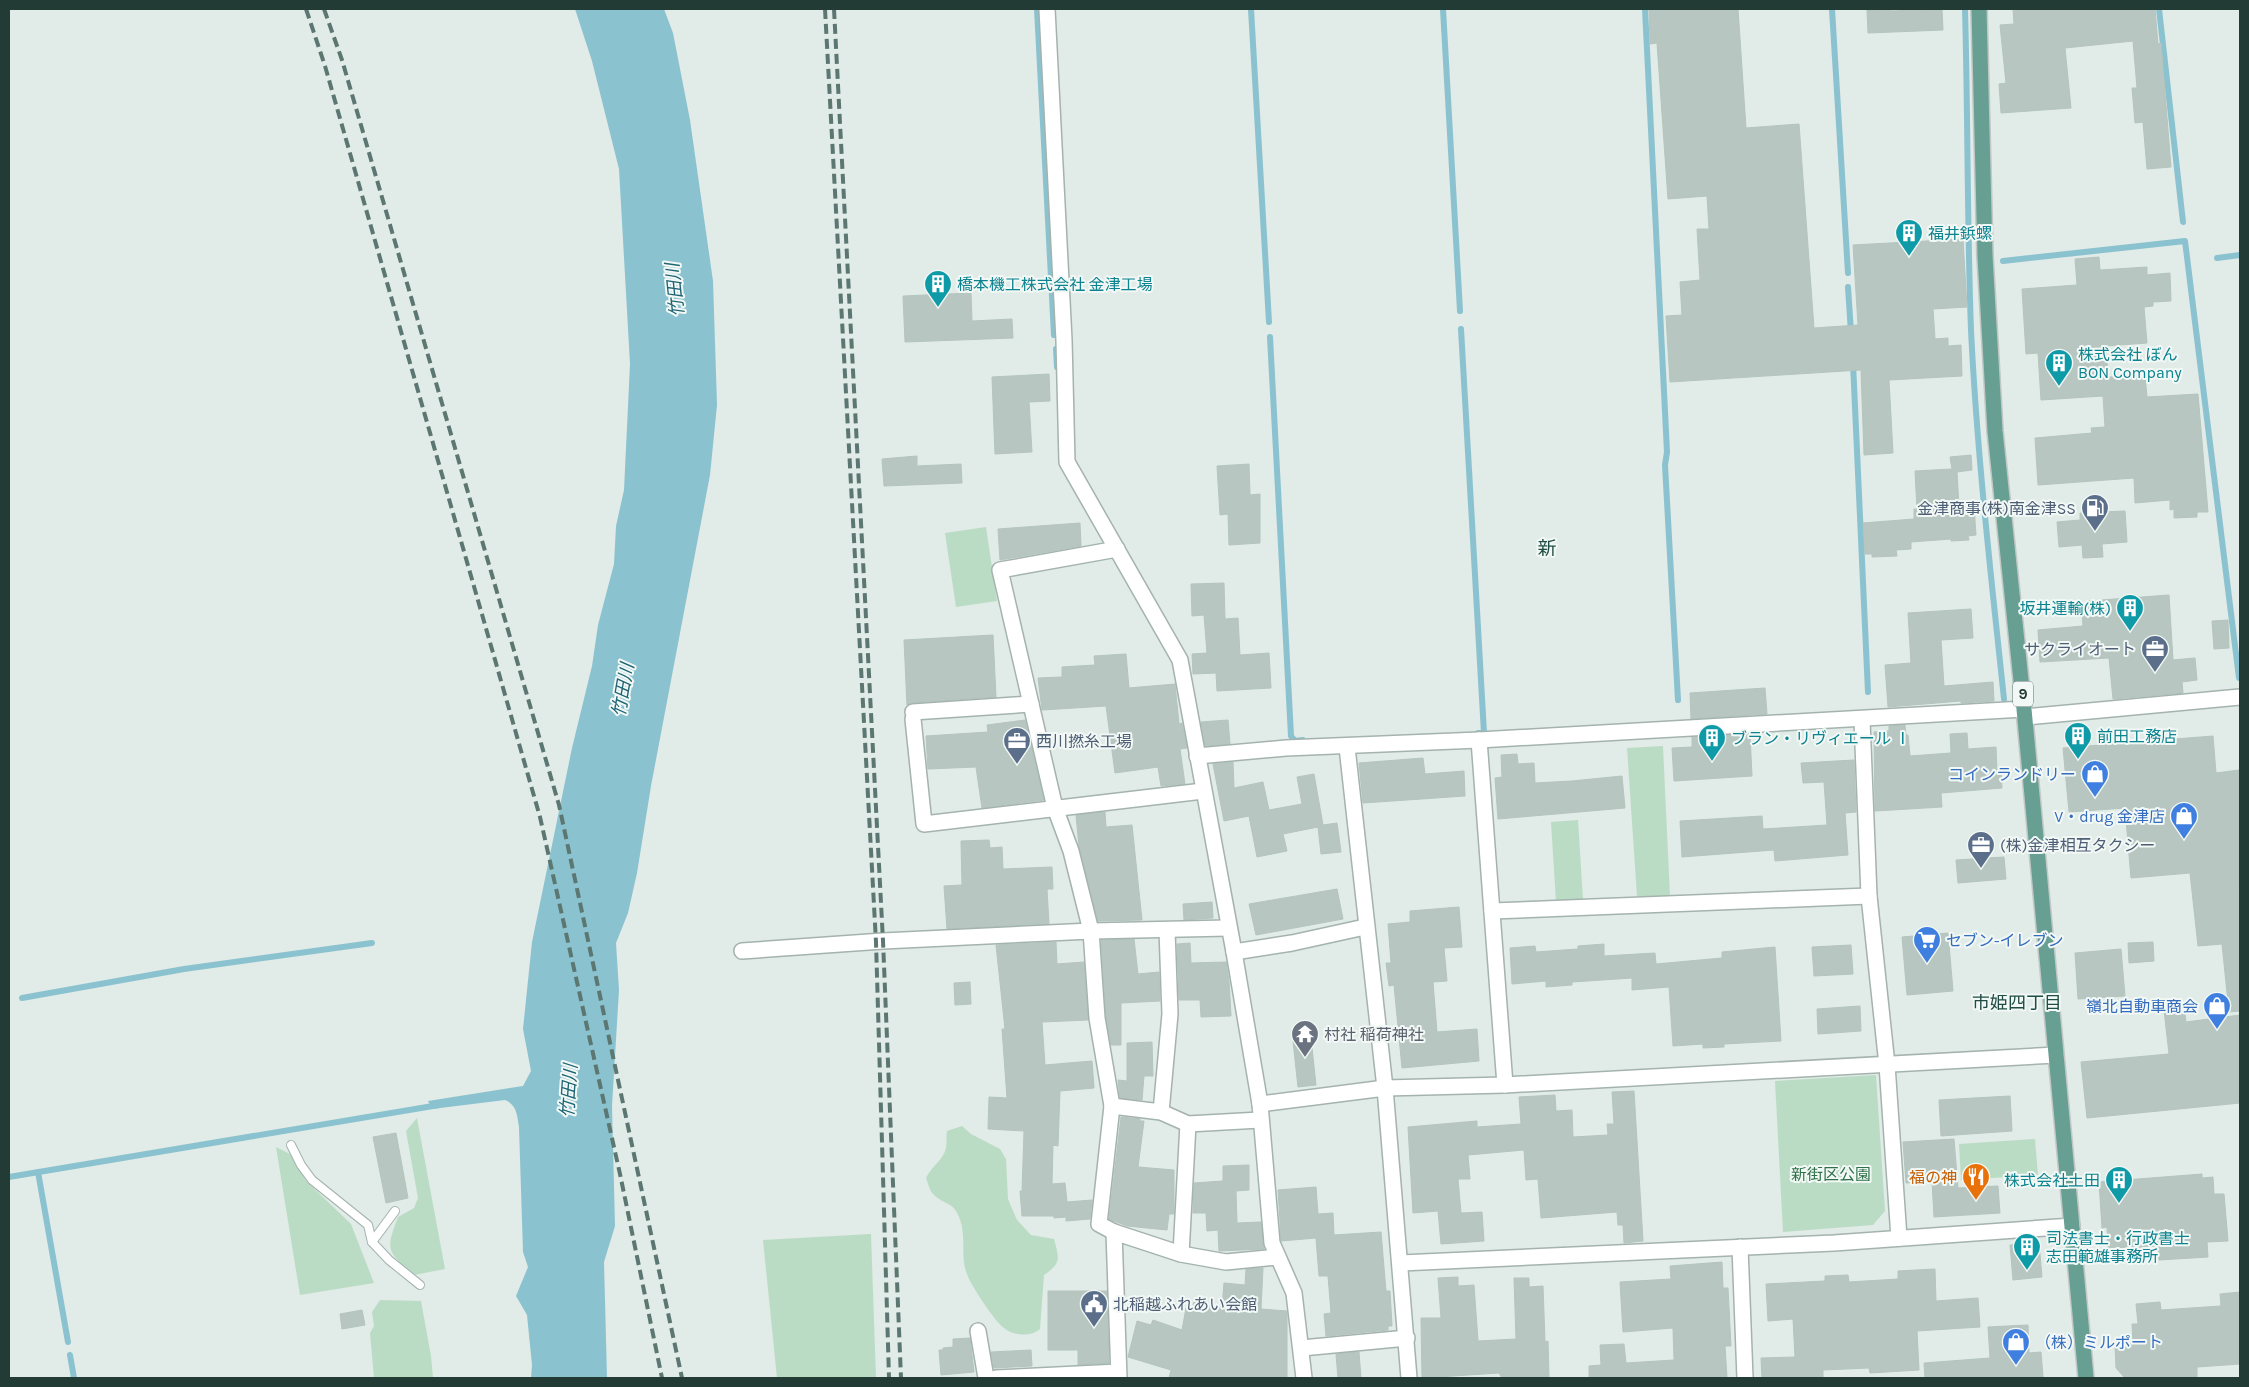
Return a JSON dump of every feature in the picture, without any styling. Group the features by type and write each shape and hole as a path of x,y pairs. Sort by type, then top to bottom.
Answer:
{"main road":[{"name":"9","path":"1980,9 1989,336 1995,431 2024,713 2086,1378"}],"street":[{"path":"1047,9 1064,340 1067,462 1180,660 1260,1104 1272,1243 1294,1293 1302,1348 1304,1378"},
{"path":"1117,549 1000,570 1055,808 1070,851 1091,931 1097,1018 1112,1106 1099,1224 1114,1232 1181,1254 1226,1262 1277,1258"},
{"path":"1197,756 1286,748 1347,747 2024,713 2240,697"},
{"path":"1031,704 913,715 924,824 1203,791"},
{"path":"1862,720 1869,896 1887,1065 1899,1238"},
{"path":"1479,740 1505,1085"},
{"path":"1347,747 1365,926 1385,1088 1401,1263 1409,1378"},
{"path":"1492,911 1869,896"},
{"path":"1234,952 1292,943 1365,926"},
{"path":"742,951 883,941 1091,931 1228,928"},
{"path":"1161,1112 1170,1014 1168,930"},
{"path":"1260,1104 1385,1088 1505,1085 2056,1055"},
{"path":"1112,1106 1161,1112 1188,1124 1260,1120"},
{"path":"1181,1254 1188,1124"},
{"path":"1401,1263 1740,1247 2072,1226"},
{"path":"996,1378 1119,1375 1114,1232"},
{"path":"1740,1247 1745,1378"},
{"path":"978,1331 986,1378"},
{"path":"1302,1348 1407,1338"}],"lane":[{"path":"291,1144 301,1165 312,1180 368,1225 372,1242 389,1260 420,1286"},
{"path":"372,1242 395,1211"}],"green space":[{"path":"986,527 997,601 956,607 945,533"},
{"path":"1663,746 1670,896 1637,896 1627,748"},
{"path":"1578,820 1583,900 1556,902 1551,822"},
{"name":"新街区公園","path":"1876,1075 1885,1211 1873,1225 1783,1232 1775,1081"},
{"path":"417,1118 445,1269 414,1275 398,1261 391,1250 390,1244 398,1217 414,1208 418,1198 406,1131"},
{"path":"962,1126 971,1134 1000,1149 1006,1159 1008,1199 1017,1220 1031,1235 1054,1239 1058,1260 1054,1267 1044,1275 1040,1329 1036,1332 1017,1334 1008,1331 983,1302 969,1279 965,1267 963,1232 957,1212 930,1190 926,1178 945,1152 947,1131"},
{"path":"2035,1139 2038,1175 1961,1180 1959,1144"},
{"path":"276,1147 290,1154 306,1181 351,1224 374,1283 300,1295"},
{"path":"871,1234 876,1378 777,1378 763,1240"},
{"path":"380,1300 421,1301 433,1378 374,1378 370,1333 374,1326 372,1312"}],"water":[{"name":"竹田川","path":"575,9 664,9 673,33 690,120 713,281 717,405 710,475 651,786 637,873 628,913 616,943 619,990 612,1106 615,1226 604,1262 607,1378 531,1378 532,1365 527,1315 516,1296 528,1267 523,1252 519,1127 516,1111 505,1100 432,1109 428,1101 523,1086 531,1071 523,1029 532,942 572,748 592,666 598,625 614,564 616,526 624,490 630,364 619,169 592,61"}],"building":[{"name":"福井鋲螺","path":"1649,9 1738,9 1746,128 1799,124 1814,328 1858,325 1853,245 1963,239 1967,307 1933,309 1935,339 1948,338 1948,346 1961,345 1962,376 1889,380 1893,453 1864,455 1861,370 1670,382 1666,316 1682,315 1680,282 1700,280 1697,229 1709,229 1707,196 1668,199 1657,43 1650,44"},
{"path":"1891,9 1891,11 1942,9 1943,30 1868,33 1867,10"},
{"path":"2013,9 2155,9 2158,44 2161,43 2171,167 2147,169 2143,122 2135,123 2132,88 2137,88 2133,41 2065,48 2071,108 2001,113 1999,84 2006,83 2000,25 2014,24"},
{"path":"2099,257 2100,270 2147,267 2147,275 2170,273 2171,301 2153,302 2153,306 2144,307 2147,343 2106,346 2108,377 2145,376 2147,397 2198,394 2208,512 2197,512 2197,517 2174,518 2174,509 2170,510 2170,500 2135,503 2134,478 2038,485 2035,438 2092,433 2091,428 2105,427 2103,396 2041,400 2038,353 2026,354 2022,289 2077,285 2075,259"},
{"name":"橋本機工株式会社 金津工場","path":"971,293 972,321 1012,319 1013,338 905,342 903,296"},
{"path":"1049,374 1050,401 1029,402 1032,452 995,454 992,377"},
{"path":"1971,455 1972,470 1957,472 1959,507 1974,506 1976,535 1968,536 1969,540 1951,541 1951,539 1911,542 1911,549 1896,550 1897,556 1872,557 1872,554 1865,554 1863,523 1914,519 1914,509 1917,509 1915,471 1952,469 1950,457"},
{"path":"917,456 917,466 961,464 962,483 884,486 882,459"},
{"path":"1249,464 1250,495 1260,494 1260,543 1229,545 1228,514 1220,515 1217,466"},
{"path":"2125,511 2127,542 2102,544 2103,557 2083,558 2082,545 2059,547 2057,522 2080,520 2080,513"},
{"path":"1080,523 1081,546 1000,560 998,529"},
{"path":"1224,583 1225,619 1238,618 1240,655 1269,653 1271,688 1217,691 1216,673 1193,674 1192,654 1207,653 1204,615 1192,616 1191,584"},
{"path":"2169,595 2173,660 2195,658 2197,680 2182,682 2183,693 2113,699 2109,658 2040,662 2038,630 2083,626 2082,609 2088,609 2088,601"},
{"path":"1971,609 1973,638 1941,640 1944,686 1993,682 1994,701 1961,703 1961,701 1888,707 1885,665 1911,663 1908,613"},
{"path":"2228,620 2229,648 2214,649 2212,621"},
{"path":"993,635 996,697 912,703 907,705 904,640"},
{"path":"1126,654 1129,688 1175,684 1179,724 1182,723 1187,748 1180,749 1185,784 1161,786 1158,767 1115,773 1106,706 1042,710 1038,678 1062,677 1062,667 1095,665 1094,656"},
{"path":"1765,688 1767,714 1691,719 1690,693"},
{"path":"1025,720 1044,800 982,808 976,767 928,769 926,736 988,732 987,725"},
{"path":"1228,720 1230,744 1205,746 1201,722"},
{"path":"1905,725 1910,756 1951,753 1950,734 1967,733 1968,749 1996,747 1997,772 2001,772 2002,788 1941,793 1942,807 1875,811 1874,732 1889,731 1889,726"},
{"name":"ブラン・リヴィエール Ⅰ","path":"1750,734 1752,776 1674,781 1672,748 1692,747 1692,737"},
{"path":"2213,736 2216,773 2239,770 2240,1011 2229,1012 2222,944 2198,946 2190,873 2131,878 2125,808 2069,812 2063,748"},
{"path":"1517,754 1518,764 1534,763 1535,783 1622,776 1625,808 1498,819 1495,778 1502,777 1501,755"},
{"path":"1423,758 1425,774 1464,771 1465,796 1363,803 1359,763"},
{"path":"1854,760 1856,812 1845,813 1848,855 1775,861 1774,850 1682,857 1680,821 1762,816 1763,829 1827,825 1824,782 1803,783 1801,763"},
{"path":"1233,762 1234,788 1263,782 1269,810 1302,804 1297,777 1314,774 1323,825 1337,823 1341,852 1321,854 1318,827 1283,834 1287,851 1257,857 1249,816 1224,821 1213,764"},
{"path":"1105,812 1106,827 1132,825 1142,920 1098,921 1079,846 1076,815"},
{"path":"989,840 990,848 1002,847 1003,869 1052,867 1053,889 1047,889 1049,924 947,929 944,886 962,885 961,841"},
{"path":"2004,857 2006,879 1958,883 1956,860"},
{"path":"1337,889 1343,919 1256,935 1249,904"},
{"path":"1212,902 1213,918 1184,920 1183,904"},
{"path":"1459,907 1462,947 1444,948 1447,981 1433,982 1437,1032 1477,1029 1479,1061 1402,1068 1394,985 1389,986 1386,963 1391,963 1388,924 1410,922 1410,911"},
{"name":"セブン-イレブン","path":"1948,933 1953,991 1907,995 1902,937"},
{"path":"1134,939 1138,974 1159,972 1160,1001 1121,1003 1121,1045 1111,1045 1106,1017 1101,940"},
{"path":"1056,942 1057,964 1084,962 1088,1020 1042,1022 1045,1065 1092,1061 1094,1088 1060,1091 1058,1146 1053,1145 1052,1184 1065,1183 1067,1202 1092,1200 1090,1219 1066,1221 1066,1217 1022,1216 1020,1191 1022,1191 1024,1131 988,1129 989,1097 1007,1098 1002,1029 1005,1029 996,945"},
{"path":"2153,942 2154,961 2129,963 2128,943"},
{"path":"1190,943 1191,963 1226,962 1231,1016 1201,1017 1200,1000 1179,1000 1177,944"},
{"path":"1604,944 1604,956 1655,953 1656,964 1722,958 1722,952 1775,947 1781,1041 1724,1044 1724,1047 1703,1048 1703,1044 1673,1046 1669,987 1632,990 1632,978 1572,982 1572,985 1546,987 1546,981 1512,984 1510,948 1535,946 1536,952 1578,949 1578,946"},
{"path":"1851,945 1853,974 1814,976 1812,947"},
{"path":"2121,949 2125,996 2078,999 2075,953"},
{"path":"970,982 971,1004 955,1005 954,983"},
{"path":"1860,1006 1861,1031 1818,1034 1817,1009"},
{"path":"2184,1007 2186,1022 2240,1015 2240,1103 2087,1118 2081,1062 2169,1054 2164,1010"},
{"path":"1311,1039 1316,1085 1298,1087 1293,1041"},
{"path":"1152,1042 1153,1076 1144,1076 1142,1100 1120,1098 1118,1080 1127,1081 1127,1043"},
{"path":"1634,1091 1643,1241 1624,1243 1623,1225 1618,1225 1617,1212 1541,1218 1538,1179 1526,1180 1524,1150 1468,1155 1470,1179 1458,1179 1461,1213 1482,1212 1484,1241 1441,1244 1438,1211 1413,1213 1408,1127 1477,1121 1477,1127 1521,1124 1519,1097 1555,1095 1556,1111 1572,1110 1573,1137 1608,1135 1607,1124 1614,1124 1612,1092"},
{"path":"2010,1096 2012,1131 1941,1136 1939,1100"},
{"path":"1121,1117 1144,1121 1138,1167 1174,1170 1174,1214 1169,1214 1167,1230 1127,1226 1109,1219"},
{"path":"396,1133 408,1198 386,1203 373,1137"},
{"path":"1954,1139 1958,1188 1998,1186 2000,1213 1934,1217 1932,1181 1906,1183 1903,1142"},
{"path":"1249,1165 1249,1190 1236,1191 1237,1223 1261,1222 1264,1249 1219,1251 1218,1230 1207,1231 1206,1213 1193,1213 1194,1183 1223,1181 1223,1166"},
{"path":"2202,1174 2202,1178 2213,1177 2214,1194 2224,1194 2228,1241 2207,1242 2208,1257 2159,1260 2158,1246 2108,1249 2107,1227 2102,1228 2099,1182"},
{"path":"1316,1187 1318,1214 1333,1213 1334,1235 1381,1232 1386,1291 1390,1291 1392,1326 1388,1326 1388,1330 1326,1336 1324,1314 1331,1313 1328,1276 1319,1276 1316,1238 1281,1241 1278,1190"},
{"path":"2039,1243 2042,1277 2013,1280 2010,1245"},
{"path":"1722,1262 1723,1288 1728,1288 1731,1346 1725,1346 1727,1378 1589,1378 1589,1366 1601,1365 1600,1345 1624,1344 1626,1363 1674,1360 1673,1328 1623,1332 1620,1282 1671,1279 1670,1266"},
{"path":"1263,1268 1261,1309 1287,1311 1287,1378 1169,1378 1171,1370 1128,1357 1137,1321 1151,1325 1153,1320 1182,1330 1186,1308 1192,1309 1194,1302 1222,1308 1224,1283 1245,1285 1246,1269"},
{"path":"1935,1269 1936,1301 1978,1298 1980,1327 1917,1331 1919,1370 1870,1373 1869,1368 1823,1370 1823,1378 1762,1378 1761,1358 1795,1357 1793,1319 1768,1321 1766,1284 1825,1281 1825,1276 1848,1275 1849,1282 1898,1279 1898,1271"},
{"path":"1458,1277 1458,1286 1474,1285 1478,1341 1516,1339 1514,1278 1529,1278 1529,1287 1543,1286 1545,1342 1548,1341 1549,1378 1502,1378 1499,1373 1422,1378 1421,1318 1441,1318 1438,1278"},
{"path":"1048,1291 1107,1291 1109,1363 1078,1365 1078,1350 1048,1350"},
{"path":"2240,1292 2240,1364 2197,1367 2197,1378 2125,1378 2116,1368 2115,1344 2133,1343 2132,1324 2138,1324 2136,1304 2160,1302 2161,1310 2221,1306 2220,1294"},
{"path":"362,1310 365,1325 342,1329 340,1314"},
{"path":"2028,1325 2029,1353 2041,1352 2043,1377 1925,1378 1924,1363 1990,1358 1988,1327"},
{"path":"970,1338 974,1372 941,1375 939,1350 953,1347 953,1339"},
{"path":"1031,1350 1032,1366 994,1368 991,1352"},
{"path":"1359,1352 1361,1378 1338,1378 1336,1354"}],"waterway":[{"path":"1037,9 1054,335"},
{"path":"1251,9 1269,322"},
{"path":"1443,9 1460,311"},
{"path":"1645,9 1667,452 1665,465 1678,700"},
{"path":"1832,9 1848,273"},
{"path":"1965,9 1971,330 1985,515 2004,699"},
{"path":"2159,9 2183,222"},
{"path":"2003,261 2185,241 2239,678"},
{"path":"2217,258 2240,255"},
{"path":"1848,287 1851,333"},
{"path":"1461,329 1484,733 1478,733"},
{"path":"1270,337 1291,736 1295,741 1303,740"},
{"path":"1056,349 1057,367"},
{"path":"1853,363 1868,692"},
{"path":"22,998 184,969 372,943"},
{"path":"9,1177 439,1105"},
{"path":"38,1172 68,1342"},
{"path":"70,1355 74,1378"}],"railway":[{"path":"306,9 325,66 540,817 620,1174 662,1378"},
{"path":"324,9 342,60 559,805 682,1378"},
{"path":"825,9 876,942 889,1378"},
{"path":"834,9 883,941 901,1378"}],"place":[{"name":"福井鋲螺","path":"1909,257"},
{"name":"橋本機工株式会社 金津工場","path":"938,308"},
{"name":"株式会社 ぼん BON Company","path":"2059,387"},
{"name":"金津商事(株)南金津SS","path":"2095,532"},
{"name":"坂井運輸(株)","path":"2130,632"},
{"name":"サクライオート","path":"2155,673"},
{"name":"前田工務店","path":"2078,760"},
{"name":"ブラン・リヴィエール Ⅰ","path":"1712,762"},
{"name":"西川撚糸工場","path":"1017,765"},
{"name":"コインランドリー","path":"2095,798"},
{"name":"V・drug 金津店","path":"2184,840"},
{"name":"(株)金津相互タクシー","path":"1981,869"},
{"name":"セブン-イレブン","path":"1927,964"},
{"name":"嶺北自動車商会","path":"2217,1030"},
{"name":"村社 稲荷神社","path":"1305,1058"},
{"name":"福の神","path":"1976,1201"},
{"name":"株式会社土田","path":"2119,1204"},
{"name":"司法書士・行政書士 志田範雄事務所","path":"2027,1271"},
{"name":"北稲越ふれあい会館","path":"1094,1328"},
{"name":"（株）ミルポート","path":"2016,1366"}],"district":[{"name":"新","path":"1547,548"},
{"name":"市姫四丁目","path":"2017,1003"}]}
